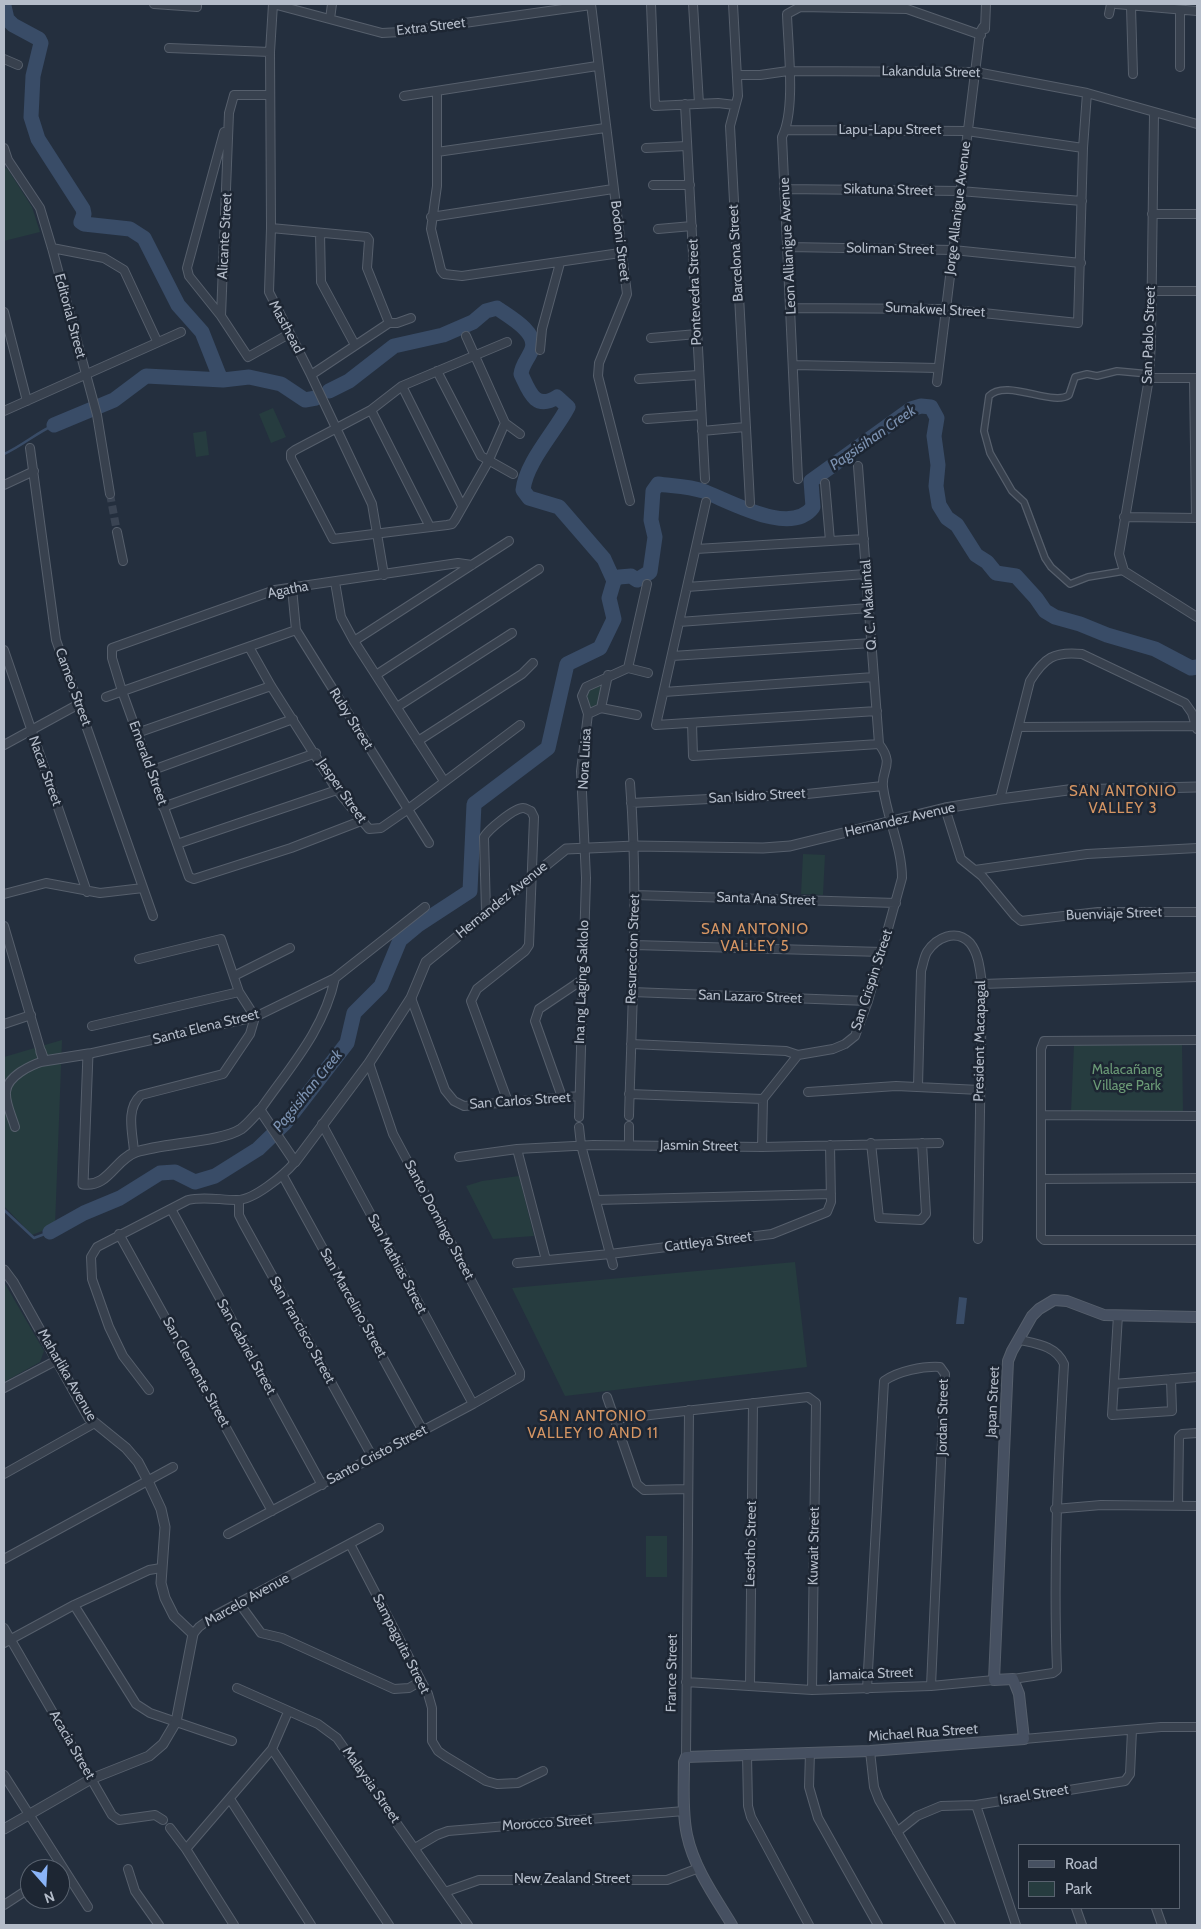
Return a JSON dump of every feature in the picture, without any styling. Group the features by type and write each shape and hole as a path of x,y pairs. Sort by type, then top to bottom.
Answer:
{"main road":[{"name":"Japan Street","path":"994,1680 1008,1361 1012,1351 1032,1316 1039,1309 1054,1300 1067,1300 1095,1313 1197,1317"},
{"name":"Jamaica Street","path":"994,1680 1013,1679"},
{"path":"1013,1679 1019,1694 1024,1739"},
{"name":"Michael Rua Street","path":"686,1757 870,1751 1024,1739"},
{"name":"France Street","path":"686,1757 684,1762 684,1811 687,1836 699,1868 729,1925"}],"street":[{"path":"156,4 197,5"},
{"name":"Extra Street","path":"273,4 382,33 401,32 591,4"},
{"name":"Masthead","path":"273,4 270,52 271,228 269,292 311,374 372,504 384,575"},
{"path":"330,19 332,4"},
{"name":"Bodoni Street","path":"591,4 620,253 627,294 599,363 598,376 630,500"},
{"path":"650,4 655,106 685,104 735,105"},
{"path":"693,4 699,104"},
{"name":"Barcelona Street","path":"733,4 738,96 730,126 750,503"},
{"name":"Jorge Allanigue Avenue","path":"938,382 938,368 967,131 986,4"},
{"path":"1109,14 1111,4"},
{"path":"1116,4 1154,6 1180,10 1196,8"},
{"path":"1131,6 1133,74"},
{"name":"Leon Allianigue Avenue","path":"798,480 792,308 782,137 786,130 790,105 787,14 800,7 907,9 982,30"},
{"path":"1180,10 1180,67"},
{"path":"169,48 270,52"},
{"path":"4,59 18,65"},
{"path":"404,96 597,66"},
{"name":"Lakandula Street","path":"738,75 760,75 788,71 976,72 1087,93 1197,124"},
{"path":"436,91 437,186 431,217 436,252 444,274 462,276 620,253"},
{"path":"1081,263 1083,148 1087,93"},
{"name":"Alicante Street","path":"221,316 227,198 227,120 234,95 270,96"},
{"name":"Pontevedra Street","path":"685,104 700,415 705,479"},
{"name":"San Pablo Street","path":"1124,571 1119,554 1149,376 1154,113"},
{"path":"227,120 187,268 189,276 221,316 248,358 289,334"},
{"path":"437,152 605,128"},
{"name":"Lapu-Lapu Street","path":"786,130 967,131 1083,148"},
{"path":"646,148 688,146"},
{"name":"Editorial Street","path":"4,148 6,160 40,208 95,405 110,494"},
{"path":"653,185 690,185"},
{"path":"431,217 613,189"},
{"name":"Sikatuna Street","path":"784,189 960,191 1082,201"},
{"path":"1152,214 1197,214"},
{"path":"658,229 692,226"},
{"path":"271,228 367,237 369,240 367,268 389,323"},
{"path":"320,233 321,282 355,344"},
{"name":"Soliman Street","path":"788,247 952,250 1081,263"},
{"path":"52,248 104,258 124,270 157,341"},
{"path":"540,350 542,329 560,263"},
{"name":"Sumakwel Street","path":"792,308 945,309 1078,323 1081,263"},
{"path":"1151,291 1197,291"},
{"path":"4,312 27,401"},
{"path":"311,374 389,323 398,323 411,318"},
{"path":"4,411 157,341 181,332"},
{"path":"651,338 696,334"},
{"path":"466,336 505,423 520,434"},
{"path":"505,423 488,462 452,524 333,539 328,534 291,458 291,453 337,430 371,410 402,386 507,342"},
{"path":"794,365 938,368"},
{"path":"437,371 480,456 512,474"},
{"path":"1124,517 1197,518 1196,378 1149,376 1117,371 1097,376 1079,375 1075,377 1069,395 1063,399 1021,392 996,392 989,396 985,414 985,440 990,453 1012,491 1024,502 1038,544 1051,567 1070,584 1088,577 1124,571 1197,617"},
{"path":"639,379 698,375"},
{"path":"402,386 462,506"},
{"path":"371,410 430,527"},
{"path":"647,419 700,415"},
{"path":"702,430 745,427"},
{"name":"Cameo Street","path":"30,448 56,640 153,916"},
{"name":"Q. C. Makalintal","path":"858,466 879,744 888,763 883,786"},
{"path":"4,485 34,471"},
{"path":"825,483 830,541"},
{"path":"706,502 656,725 877,711"},
{"path":"117,532 123,561"},
{"path":"696,549 864,539"},
{"path":"354,641 509,542"},
{"name":"Agatha","path":"112,648 275,590 458,563 472,565"},
{"path":"376,675 539,569"},
{"path":"687,587 866,574"},
{"path":"335,582 341,617 354,641 444,781"},
{"path":"647,584 628,668 648,674"},
{"name":"Ruby Street","path":"292,588 296,630 429,843"},
{"path":"679,622 869,608"},
{"path":"106,697 296,630"},
{"path":"397,707 512,633"},
{"path":"672,656 872,643"},
{"name":"Jasper Street","path":"249,647 271,686 316,753 337,790 369,829 381,828 408,810 520,725"},
{"name":"Emerald Street","path":"112,648 112,658 122,691 189,877 194,879 291,848 361,821"},
{"name":"Nacar Street","path":"4,650 87,892"},
{"path":"1000,799 1030,681 1041,664 1055,655 1068,652 1082,654 1185,703 1192,713 1197,728 1019,727"},
{"path":"418,741 522,674 532,663"},
{"name":"Nora Luisa","path":"585,847 581,770 588,714 583,705 583,691 586,687 608,675 628,668"},
{"path":"601,708 608,675"},
{"path":"664,692 874,677"},
{"path":"137,733 271,686"},
{"path":"4,745 79,704"},
{"path":"588,714 601,708 637,716"},
{"path":"150,771 293,720"},
{"path":"692,723 693,756 879,744"},
{"path":"164,807 316,753"},
{"name":"Resureccion Street","path":"629,1116 635,895 635,846 630,783"},
{"name":"San Isidro Street","path":"631,803 807,794 883,786"},
{"name":"San Crispin Street","path":"798,1055 832,1049 845,1044 855,1036 868,1001 902,878 902,864 883,786"},
{"name":"Hernandez Avenue","path":"239,1200 283,1176 295,1162 369,1063 411,998 426,962 566,849 635,846 763,848 790,846 945,808 1000,799 1068,790 1197,787"},
{"path":"177,844 337,790"},
{"path":"486,912 484,837 488,831 516,810 523,808 531,811 534,817 529,945 525,951 477,989 471,1001 508,1102"},
{"name":"Buenviaje Street","path":"945,808 961,859 975,870 1014,916 1025,922 1098,912 1197,912"},
{"name":"Ina ng Laging Saklolo","path":"579,1117 585,847"},
{"path":"975,870 1087,854 1197,848"},
{"path":"4,894 46,883 87,892 118,892 143,888"},
{"name":"Santa Ana Street","path":"635,895 896,903"},
{"name":"Santa Elena Street","path":"15,1127 6,1092 9,1083 42,1056 88,1054 255,1017 335,978 425,907"},
{"path":"4,926 42,1056"},
{"name":"President Macapagal","path":"918,1086 921,971 926,954 936,940 950,936 961,936 970,943 976,954 982,984 978,1239"},
{"path":"134,1152 131,1110 134,1100 140,1095 223,1074 250,1034 255,1017 239,992 221,939 139,959"},
{"path":"634,945 882,952"},
{"path":"234,976 290,948"},
{"path":"982,984 1197,977"},
{"path":"88,1054 83,1184 91,1186 103,1181 120,1161 134,1152 230,1134 242,1128 260,1110 318,1029 331,998 335,978"},
{"path":"562,1097 536,1021 539,1009 582,980"},
{"path":"92,1026 239,992"},
{"name":"San Lazaro Street","path":"632,992 868,1001"},
{"name":"San Carlos Street","path":"411,998 445,1090 454,1101 464,1106 579,1096"},
{"path":"4,1024 31,1015"},
{"path":"1197,1040 1044,1041 1041,1049 1041,1237 1044,1240 1197,1240"},
{"path":"631,1044 786,1050 798,1055 763,1100 762,1147"},
{"name":"Santo Domingo Street","path":"369,1063 393,1134 520,1372"},
{"path":"808,1092 918,1086 980,1090"},
{"path":"629,1094 763,1100"},
{"path":"260,1110 295,1162"},
{"path":"1042,1115 1197,1116"},
{"name":"San Mathias Street","path":"322,1124 473,1404"},
{"path":"629,1126 629,1145"},
{"path":"579,1127 581,1145 613,1265"},
{"path":"872,1143 879,1218 921,1220 926,1214 922,1143"},
{"name":"Jasmin Street","path":"459,1156 517,1149 581,1145 762,1147 872,1143 939,1143"},
{"name":"Cattleya Street","path":"517,1263 610,1254 772,1234 827,1212 831,1202 830,1145"},
{"path":"517,1149 546,1260"},
{"name":"San Marcelino Street","path":"283,1176 423,1431"},
{"path":"1041,1179 1197,1178"},
{"path":"596,1200 831,1194"},
{"path":"149,1390 120,1349 109,1327 92,1279 91,1257 97,1247 119,1234 195,1198 239,1200"},
{"name":"San Francisco Street","path":"239,1200 239,1214 243,1223 373,1458"},
{"name":"San Gabriel Street","path":"171,1209 322,1484"},
{"name":"San Clemente Street","path":"119,1234 272,1511"},
{"name":"Maharlika Avenue","path":"4,1270 13,1282 94,1424 126,1448 138,1462 148,1481 161,1509 165,1527 161,1583 174,1616 193,1634"},
{"path":"1118,1315 1112,1415 1172,1411 1172,1379"},
{"path":"1020,1340 1053,1349 1060,1355 1064,1364 1055,1509 1101,1505 1197,1506"},
{"path":"4,1388 57,1360"},
{"name":"Jordan Street","path":"867,1689 884,1381 891,1376 930,1366 940,1368 945,1374 932,1686"},
{"name":"Santo Cristo Street","path":"228,1534 473,1404 518,1379 520,1372"},
{"path":"1114,1384 1197,1376"},
{"path":"607,1397 637,1484 644,1490 688,1489"},
{"name":"Kuwait Street","path":"753,1402 808,1397 816,1403 812,1690"},
{"path":"615,1419 753,1402"},
{"name":"Lesotho Street","path":"750,1686 753,1402"},
{"name":"France Street","path":"686,1757 689,1410"},
{"path":"4,1474 94,1424"},
{"path":"1178,1506 1179,1437 1182,1434 1197,1433"},
{"path":"4,1559 173,1468"},
{"name":"Jamaica Street","path":"1013,1679 1056,1672 1055,1509"},
{"name":"Marcelo Avenue","path":"4,1829 91,1778 149,1756 163,1744 176,1722 193,1634 199,1626 379,1528"},
{"name":"Sampaguita Street","path":"350,1544 421,1681 432,1708 432,1741 438,1750 486,1781 497,1784 518,1783 544,1771"},
{"path":"7,1642 74,1605 149,1570 161,1568"},
{"path":"239,1603 261,1633 282,1638 394,1689 409,1688 421,1681"},
{"path":"74,1605 136,1704 150,1714 232,1741"},
{"name":"Acacia Street","path":"4,1628 7,1642 115,1818 124,1820 155,1815 163,1820"},
{"name":"Jamaica Street","path":"686,1682 812,1690 932,1686 994,1680"},
{"name":"Malaysia Street","path":"236,1688 318,1724 337,1738 468,1925"},
{"path":"186,1849 272,1749 288,1712"},
{"name":"Michael Rua Street","path":"1024,1739 1161,1728 1197,1728"},
{"name":"Israel Street","path":"897,1832 929,1810 941,1806 976,1805 1125,1781 1130,1774 1132,1730"},
{"path":"272,1749 390,1925"},
{"path":"870,1751 874,1787 897,1832 951,1925"},
{"path":"810,1752 810,1788 815,1810 878,1925"},
{"path":"747,1754 748,1806 751,1818 809,1925"},
{"path":"4,1775 29,1813 55,1859"},
{"path":"230,1799 311,1925"},
{"path":"976,1805 1016,1925"},
{"name":"Morocco Street","path":"415,1848 438,1834 448,1831 684,1811"},
{"path":"170,1828 186,1849 234,1925"},
{"name":"New Zealand Street","path":"445,1892 479,1880 667,1880 699,1868"},
{"path":"128,1869 135,1891 159,1925"},
{"path":"70,1882 88,1907"},
{"path":"4,1905 20,1895"},
{"path":"1076,1909 1082,1925"},
{"path":"1156,1909 1162,1925"}],"green space":[{"path":"7,168 32,207 40,232 4,241 4,169"},
{"path":"273,408 286,437 271,443 259,414"},
{"path":"206,431 209,455 196,457 193,433"},
{"path":"603,681 599,703 592,708 585,705 587,692"},
{"path":"803,854 825,855 823,895 801,894"},
{"path":"62,1040 55,1226 32,1235 4,1206 4,1057"},
{"name":"Malacañang Village Park","path":"1182,1044 1183,1112 1071,1111 1074,1045"},
{"path":"519,1176 534,1236 493,1239 466,1186 482,1181"},
{"path":"795,1262 807,1367 565,1396 512,1288"},
{"path":"4,1282 44,1351 40,1362 4,1382"},
{"path":"646,1536 667,1536 667,1577 646,1577"}],"water":[{"path":"959,1297 967,1298 964,1324 956,1324"}],"waterway":[{"name":"Pagsisihan Creek","path":"4,6 7,19 13,25 39,39 41,43 33,76 31,117 38,139 83,209 84,214 81,222 84,224 130,229 144,238 178,305 202,332 219,375 223,380"},
{"name":"Pagsisihan Creek","path":"329,391 349,381 394,346 443,335 473,322 486,311 497,308 521,325 531,337 532,349 521,374 530,392 534,397 543,402 557,397 568,407 529,469 523,490 529,498 559,507 604,559 614,581"},
{"name":"Pagsisihan Creek","path":"54,425 114,400 146,376 223,380 249,377 281,384 305,400 316,398"},
{"name":"Pagsisihan Creek","path":"50,1232 84,1213 120,1198 160,1173 175,1172 195,1182 215,1176 258,1149 286,1122 347,1043 354,1013 381,986 400,940 418,925 470,891 474,804 548,748 567,664 600,648 614,619 609,598 614,581 619,577 631,576 637,580 650,572 655,537 651,520 653,491 658,484 698,489 760,514 790,519 803,515 813,507 811,481 911,409 921,406 931,407 937,418 934,436 938,465 936,486 939,505 947,518 957,525 976,555 987,562 996,573 1016,576 1045,611 1055,617 1155,649 1191,668 1197,667"},
{"name":"Pagsisihan Creek","path":"4,454 54,425"},
{"name":"Pagsisihan Creek","path":"4,1210 34,1238 50,1232"}],"tunnel":[{"path":"110,494 117,532"}],"district":[{"name":"SAN ANTONIO VALLEY 3","path":"1123,800"},
{"name":"SAN ANTONIO VALLEY 5","path":"755,938"},
{"name":"SAN ANTONIO VALLEY 10 AND 11","path":"593,1426"}]}
